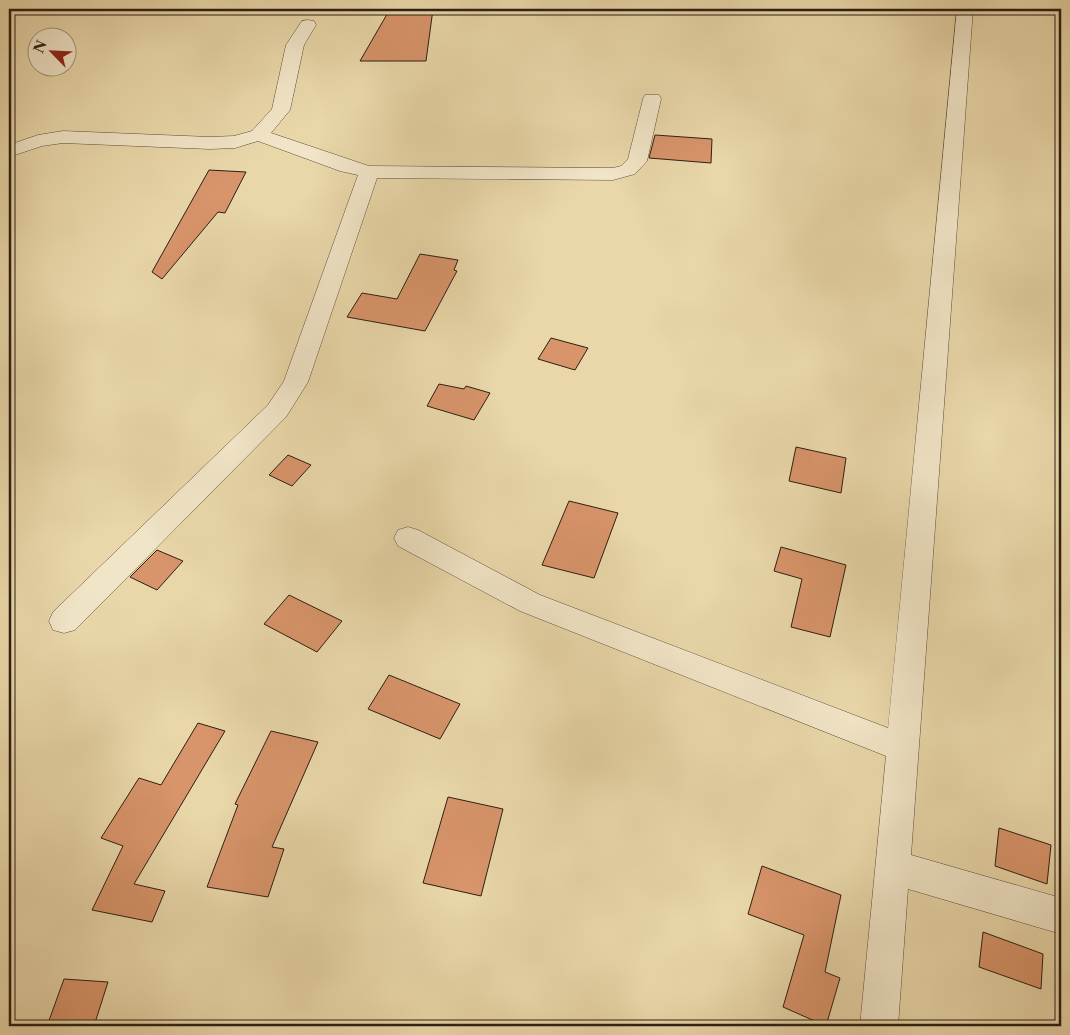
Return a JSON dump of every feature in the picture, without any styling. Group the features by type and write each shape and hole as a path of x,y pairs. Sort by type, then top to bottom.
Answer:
{"street":[{"path":"879,1026 965,9"},
{"path":"9,151 38,141 63,137 210,143 235,142 258,135 281,110 295,45 308,25"},
{"path":"258,135 347,167 370,172 613,174 628,170 637,161 652,99"},
{"path":"64,621 277,411 296,382 370,172"},
{"path":"408,538 530,603 902,748"},
{"path":"893,867 1061,916"}],"building":[{"path":"390,9 433,9 426,61 360,61"},
{"path":"655,135 712,139 711,163 649,158"},
{"path":"209,170 246,172 225,213 218,212 162,279 152,272"},
{"path":"420,254 458,260 454,270 457,271 425,331 347,317 362,293 397,299"},
{"path":"551,338 588,348 575,370 538,359"},
{"path":"439,384 464,389 466,386 490,393 474,420 427,406"},
{"path":"796,447 846,458 841,493 789,481"},
{"path":"288,455 311,465 292,486 269,475"},
{"path":"569,501 618,513 594,578 542,565"},
{"path":"781,547 846,565 830,637 791,627 802,579 774,571"},
{"path":"157,550 183,561 157,590 130,577"},
{"path":"289,595 342,621 317,652 264,624"},
{"path":"389,675 460,704 440,739 368,709"},
{"path":"198,723 225,731 134,884 165,891 152,922 92,910 123,846 101,838 139,778 161,785"},
{"path":"271,731 318,742 272,847 284,849 268,897 207,887 238,805 235,804"},
{"path":"448,797 503,809 481,896 423,883"},
{"path":"999,828 1051,845 1047,884 995,866"},
{"path":"762,866 841,895 825,972 840,978 826,1026 783,1007 804,935 748,914"},
{"path":"983,932 1043,954 1041,989 979,967"},
{"path":"64,979 108,982 94,1026 47,1026"}]}
